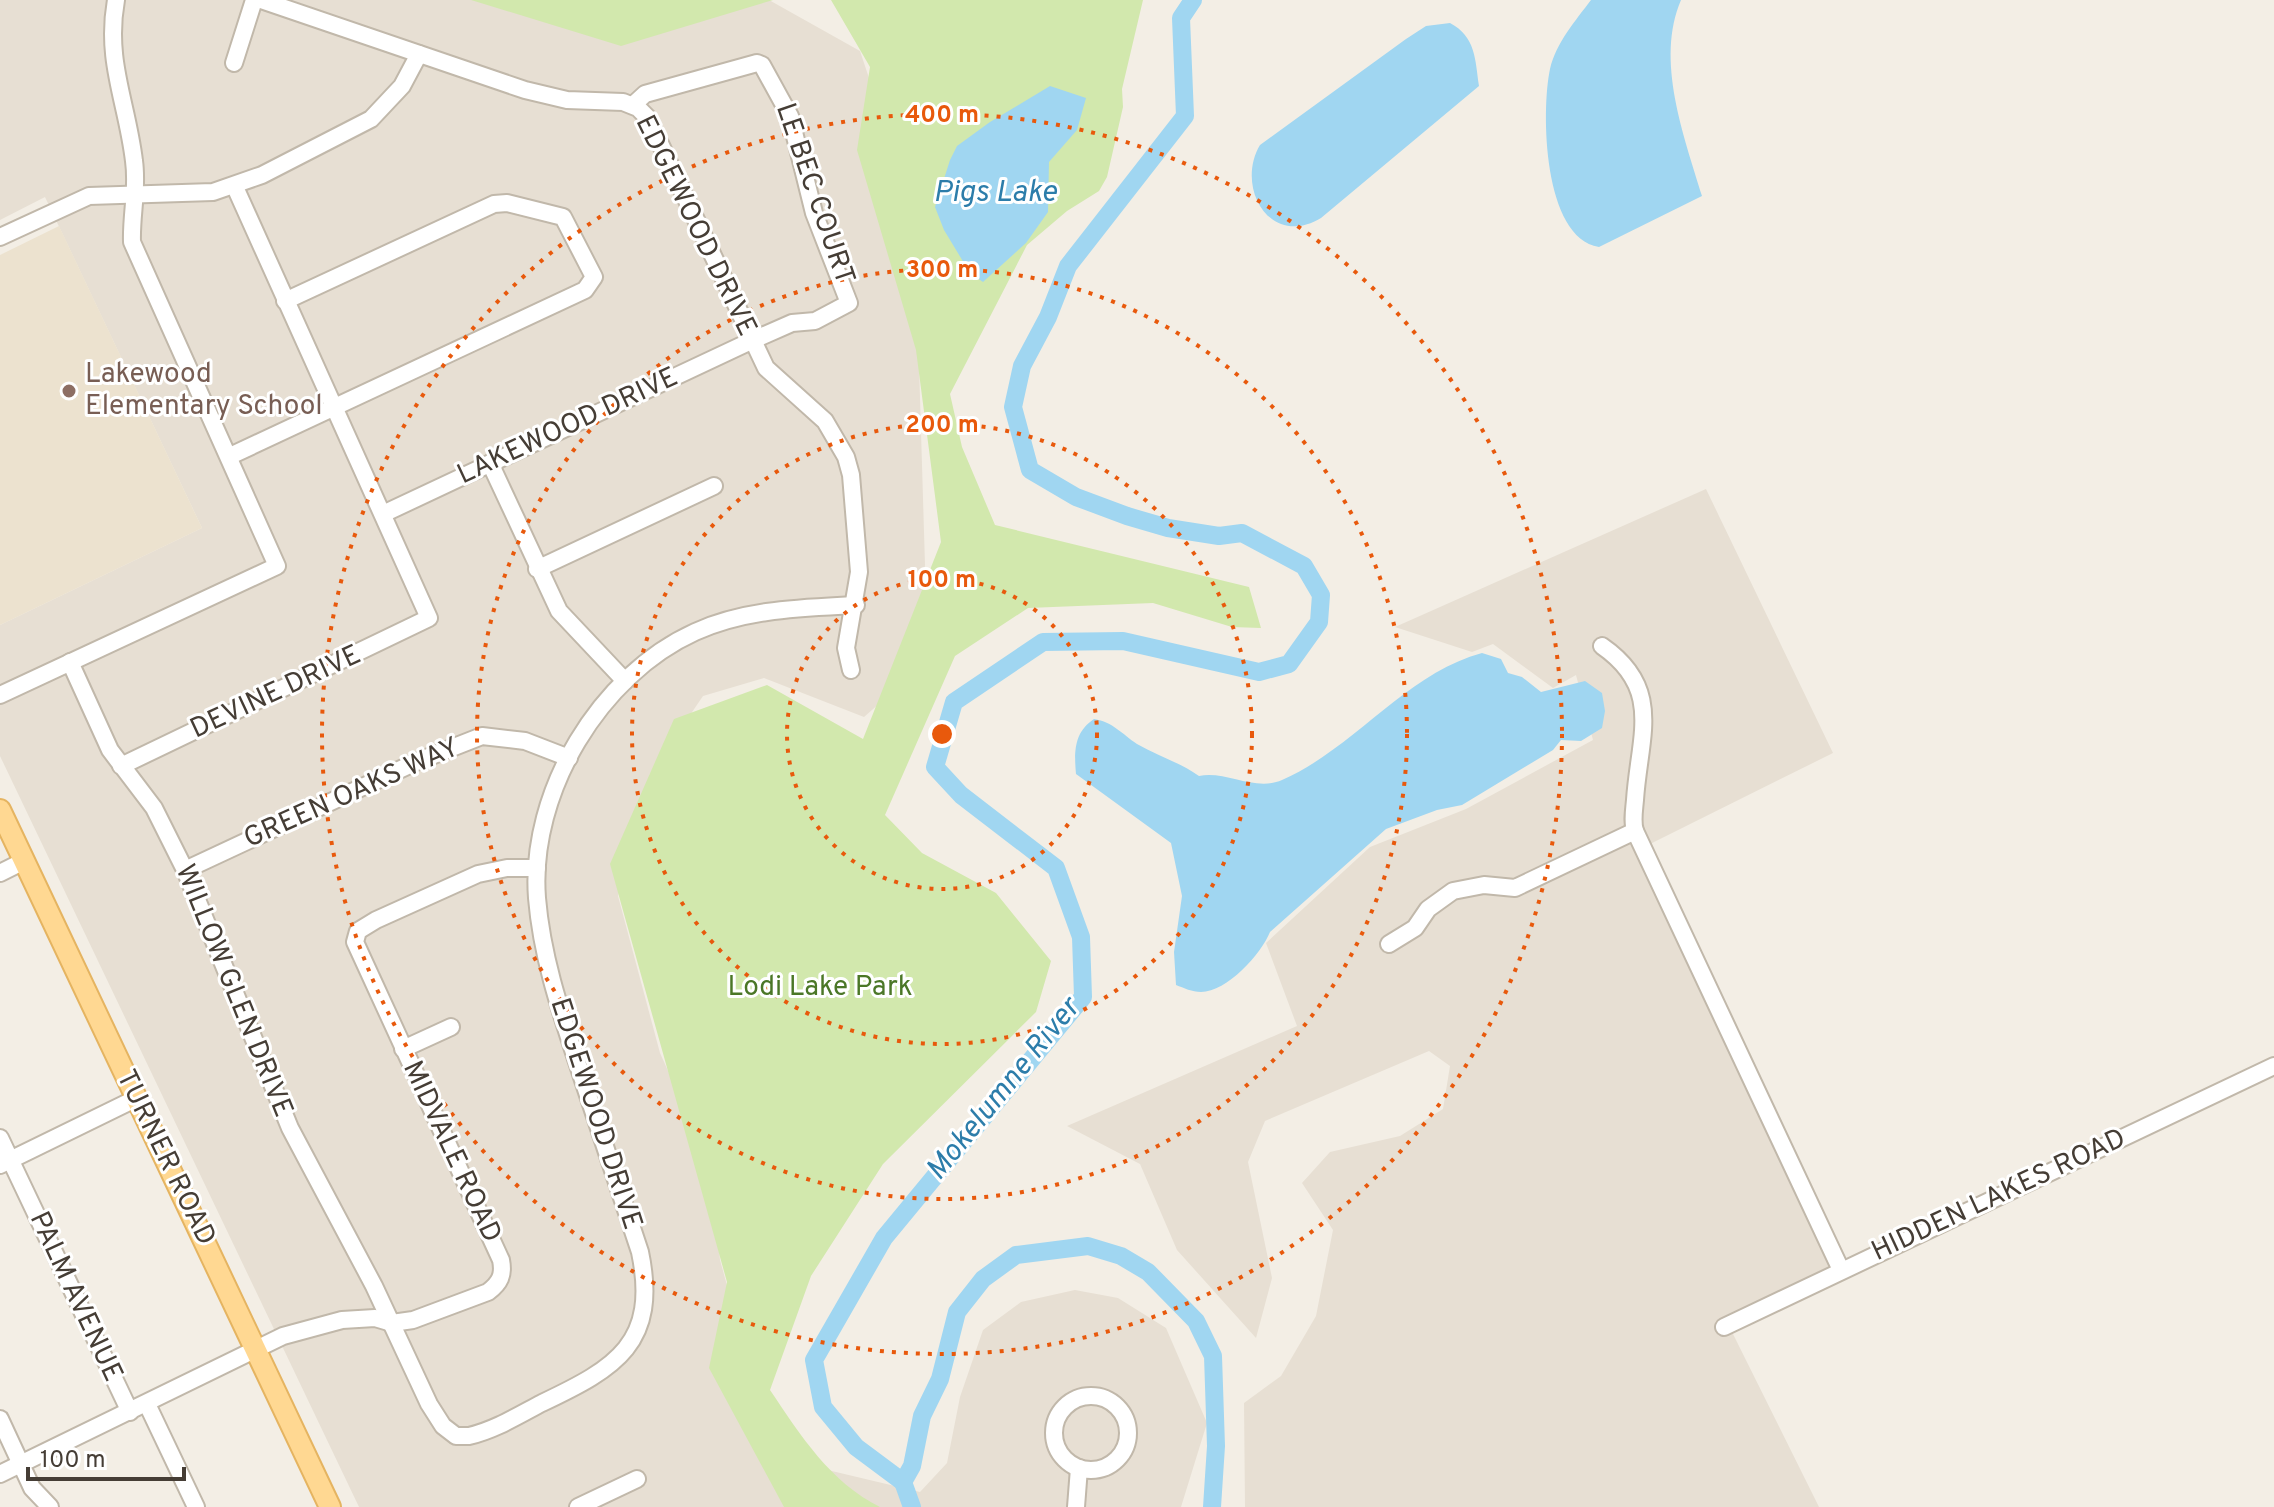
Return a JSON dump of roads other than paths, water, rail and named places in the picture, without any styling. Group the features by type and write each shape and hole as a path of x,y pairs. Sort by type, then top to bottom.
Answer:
{"main road":[{"name":"TURNER ROAD","path":"0,810 330,1507"}],"street":[{"path":"0,695 277,566 135,251 132,230 137,192 134,160 111,54 116,0"},
{"path":"234,63 254,0"},
{"name":"EDGEWOOD DRIVE","path":"261,0 525,90 567,100 633,105 648,118 766,368 825,421 846,457 851,475 859,572 856,605 846,648 851,670"},
{"path":"0,237 71,201 89,196 137,192 213,192 235,187 344,136 371,119 402,86 419,54"},
{"name":"LE BEC COURT","path":"633,105 645,94 757,63 771,77 798,140 814,213 849,297 841,310 815,321 792,323 751,341"},
{"path":"235,187 385,513"},
{"path":"230,456 585,290 594,281 563,217 507,203 494,204 285,301"},
{"name":"LAKEWOOD DRIVE","path":"385,513 751,341"},
{"path":"490,463 559,611 625,681"},
{"path":"537,569 714,486"},
{"name":"DEVINE DRIVE","path":"121,766 429,618 385,513"},
{"name":"EDGEWOOD DRIVE","path":"392,1323 443,1426 456,1436 469,1436 583,1384 622,1356 641,1320 645,1274 555,993 540,925 537,868 555,788 591,722 625,681 665,648 734,618 790,609 856,605"},
{"path":"1602,646 1618,658 1631,674 1646,713 1636,777 1635,831 1643,853 1841,1270"},
{"name":"WILLOW GLEN DRIVE","path":"70,662 121,766 154,808 185,870 290,1128 392,1323"},
{"name":"GREEN OAKS WAY","path":"185,870 416,762 482,736 525,741 569,758"},
{"path":"1389,944 1415,928 1428,909 1453,891 1484,885 1515,888 1635,831"},
{"path":"0,873 24,861"},
{"name":"MIDVALE ROAD","path":"392,1323 413,1320 488,1292 497,1285 503,1269 356,948 358,931 490,869 537,868"},
{"name":"MIDVALE ROAD","path":"403,1049 451,1027"},
{"name":"HIDDEN LAKES ROAD","path":"1724,1327 2274,1066"},
{"path":"5,1162 137,1098"},
{"name":"PALM AVENUE","path":"0,1138 5,1162 130,1412"},
{"path":"0,1474 283,1336 342,1320 375,1318 392,1323"},
{"path":"1080,1398 1105,1399 1126,1419 1129,1433 1125,1448 1117,1460 1104,1468 1079,1468 1061,1454 1056,1442 1059,1416 1080,1398"},
{"name":"PALM AVENUE","path":"147,1404 196,1507"},
{"path":"0,1419 32,1488 50,1507"},
{"path":"1076,1507 1079,1468"},
{"path":"578,1507 637,1479"}],"water":[{"path":"1591,0 1681,0 1674,23 1671,73 1681,123 1702,196 1599,247 1580,238 1566,221 1550,170 1546,113 1553,59 1567,32"},
{"path":"1450,23 1470,42 1479,86 1321,218 1303,225 1286,226 1273,220 1262,209 1255,195 1252,178 1253,161 1260,145 1426,26"},
{"name":"Pigs Lake","path":"1050,86 1086,98 1077,130 1049,162 1048,212 1026,243 983,282 970,273 944,230 935,207 950,160 957,146"},
{"path":"1482,653 1501,659 1508,673 1522,677 1541,692 1585,681 1602,693 1605,711 1602,728 1581,741 1561,740 1553,750 1462,805 1437,810 1386,829 1270,932 1251,961 1232,979 1201,992 1176,985 1174,952 1182,896 1171,843 1076,774 1077,743 1087,724 1094,719 1107,723 1137,744 1199,776 1272,783 1333,750 1429,677 1454,663"}],"waterway":[{"name":"Mokelumne River","path":"1193,0 1181,18 1185,116 1068,266 1048,317 1022,366 1013,407 1030,470 1076,497 1127,516 1168,528 1219,536 1242,533 1304,566 1321,595 1319,622 1289,664 1259,672 1123,641 1043,642 954,702 935,767 961,795 1056,868 1081,937 1083,997 884,1238 814,1360 823,1407 856,1447 903,1482 912,1466 922,1416 940,1379 957,1312 983,1279 1016,1255 1088,1246 1121,1256 1148,1272 1196,1321 1213,1356 1216,1446 1212,1507"},
{"path":"903,1482 912,1507"}],"place":[{"name":"Lakewood Elementary School","path":"69,391"}],"park label":[{"name":"Lodi Lake Park","path":"820,988"}]}
